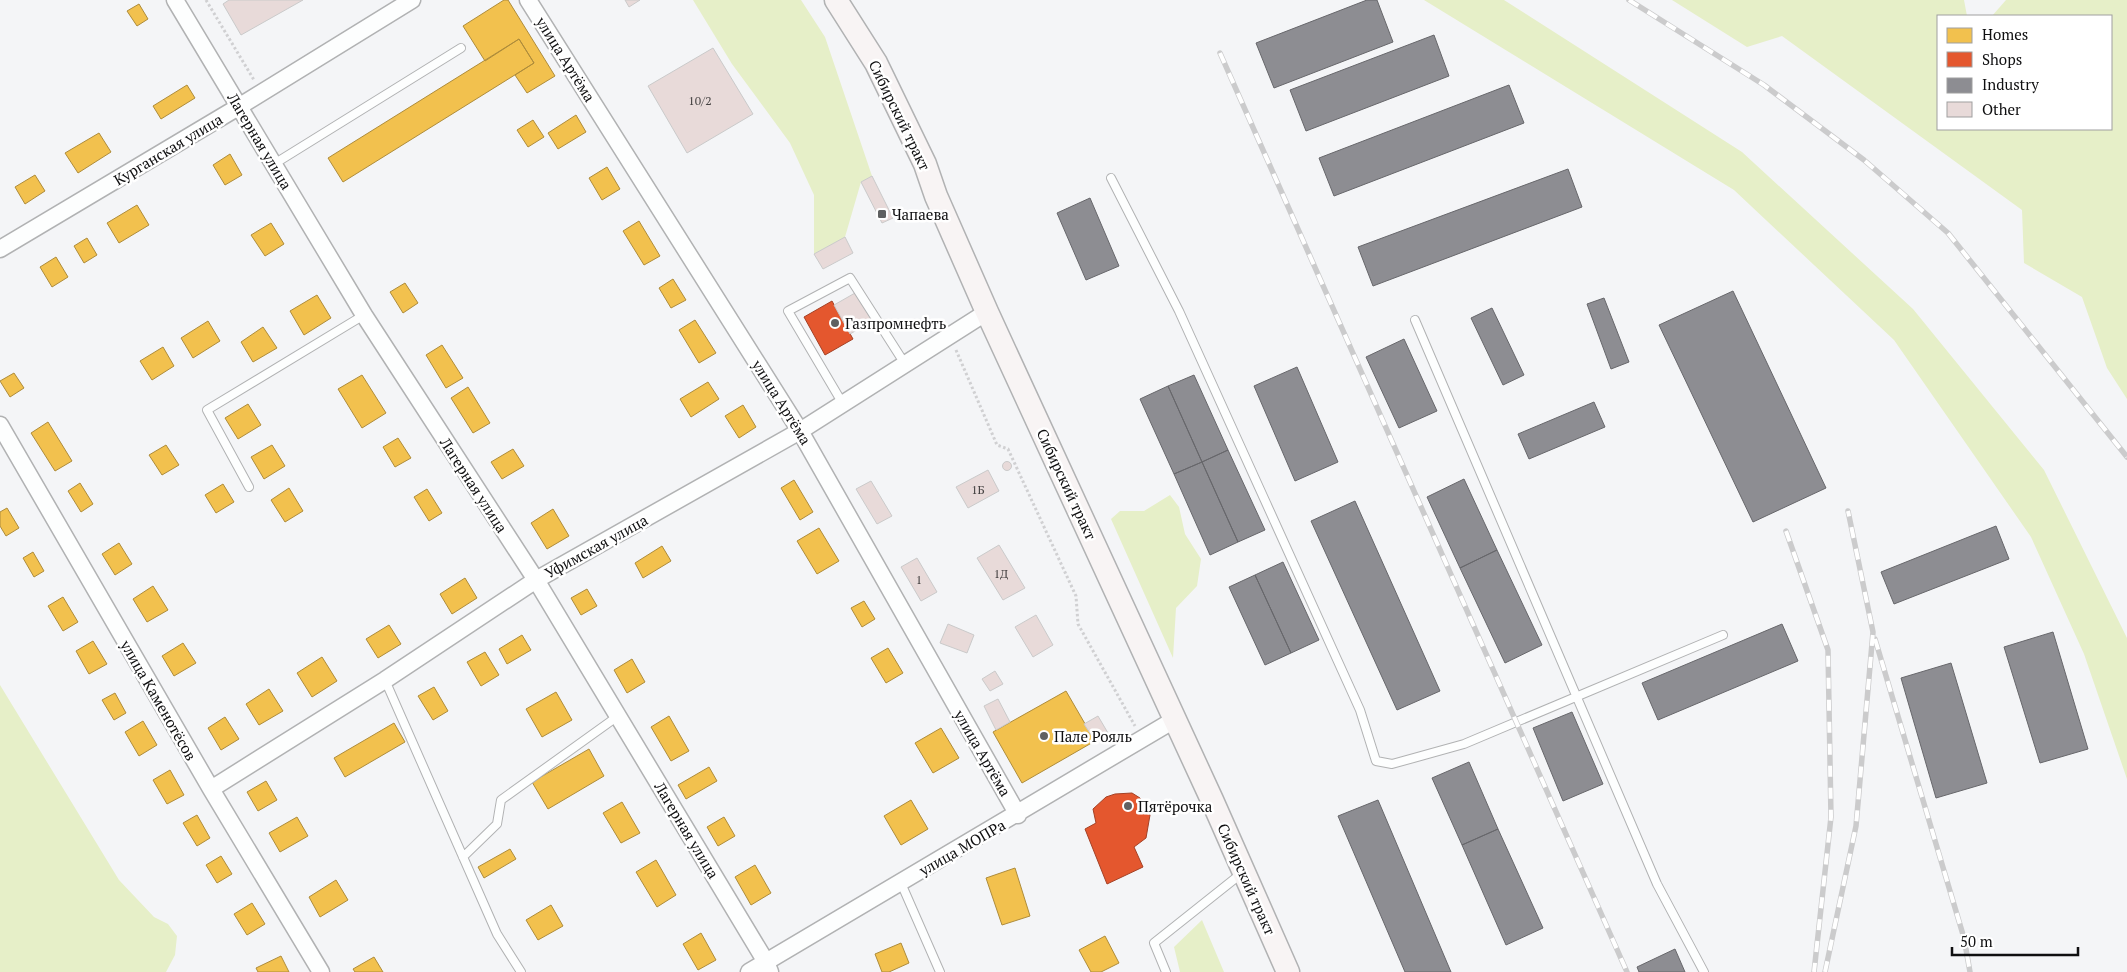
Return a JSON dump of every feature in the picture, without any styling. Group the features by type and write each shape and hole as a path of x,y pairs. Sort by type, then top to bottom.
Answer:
{"main road":[{"name":"Сибирский тракт","path":"836,0 876,64 917,147 987,312 1288,972"}],"street":[{"name":"Лагерная улица","path":"175,0 364,315 536,580 768,967"},
{"name":"Курганская улица","path":"0,249 262,93 412,0"},
{"name":"улица Артёма","path":"528,0 800,431 1018,814"},
{"name":"Уфимская улица","path":"211,789 385,680 536,580 800,431 987,312"},
{"name":"улица Каменотёсов","path":"0,425 211,789 321,972"},
{"name":"улица МОПРа","path":"749,972 768,967 900,883 1174,720"}],"lane":[{"path":"274,164 461,48"},
{"path":"1110,178 1195,347 1360,710 1376,761 1392,764 1464,744 1723,635"},
{"path":"844,404 788,311 850,278 905,364"},
{"path":"249,487 207,410 364,315"},
{"path":"1415,320 1656,884 1704,972"},
{"path":"385,680 497,934 521,972"},
{"path":"463,857 497,824 501,800 618,716"},
{"path":"1166,972 1154,943 1244,872"},
{"path":"900,883 940,972"}],"path":[{"path":"206,0 262,93"},
{"path":"950,336 997,445 1008,450 1076,596 1078,624 1128,710 1142,740"}],"green space":[{"path":"693,0 801,0 825,37 872,176 861,182 845,237 814,254 814,195 790,143 732,64"},
{"path":"1424,0 1504,0 1742,152 1913,309 2044,470 2127,638 2127,779 2084,654 2031,537 1894,340 1734,190"},
{"path":"1672,0 1964,0 1967,15 1937,15 1937,130 2112,130 2112,15 1993,15 2006,0 2127,0 2127,399 2107,368 2082,297 2024,263 2022,210 1782,36 1747,47"},
{"path":"1170,495 1179,507 1185,534 1201,559 1197,586 1176,608 1173,658 1111,519 1120,511 1144,511"},
{"path":"0,685 119,880 154,917 168,924 177,936 175,955 166,972 0,972"},
{"path":"1202,920 1224,972 1180,972 1174,947"}],"building: Homes":[{"path":"504,0 508,0 555,76 527,93 515,75 534,63 519,39 485,61 463,26"},
{"path":"139,4 148,19 137,26 127,11"},
{"path":"519,39 534,63 343,182 328,158"},
{"path":"187,85 195,98 161,119 153,106"},
{"path":"576,115 586,132 558,149 548,133"},
{"path":"533,120 544,137 528,147 517,130"},
{"path":"99,133 111,152 78,173 65,153"},
{"path":"230,154 242,175 225,185 213,165"},
{"path":"607,167 620,189 602,200 589,178"},
{"path":"35,175 45,191 25,204 15,187"},
{"path":"137,205 149,225 119,243 107,223"},
{"path":"639,221 660,256 644,265 623,231"},
{"path":"271,223 284,244 265,256 251,235"},
{"path":"87,238 97,255 84,263 74,246"},
{"path":"56,257 68,277 52,287 40,267"},
{"path":"673,279 686,300 671,308 659,288"},
{"path":"405,283 418,303 403,313 390,292"},
{"path":"317,295 331,318 304,335 290,311"},
{"path":"695,320 716,353 699,363 679,330"},
{"path":"208,321 220,341 193,358 181,338"},
{"path":"263,327 277,348 253,362 241,342"},
{"path":"442,345 463,378 446,388 426,355"},
{"path":"163,347 174,366 152,380 140,361"},
{"path":"14,373 24,388 10,397 0,381"},
{"path":"362,375 386,413 362,428 338,389"},
{"path":"708,382 719,399 691,417 680,399"},
{"path":"468,387 490,423 473,433 451,398"},
{"path":"248,404 261,425 238,439 225,418"},
{"path":"743,405 756,427 739,438 725,416"},
{"path":"48,422 72,461 55,471 31,433"},
{"path":"398,438 411,458 395,467 383,447"},
{"path":"166,445 179,465 162,475 149,455"},
{"path":"272,445 285,466 264,479 251,457"},
{"path":"513,449 524,466 502,479 491,462"},
{"path":"794,480 813,512 800,520 781,488"},
{"path":"80,483 93,504 81,512 68,491"},
{"path":"223,484 234,502 216,513 205,495"},
{"path":"289,488 303,511 285,522 271,500"},
{"path":"427,489 442,513 429,521 414,497"},
{"path":"7,508 19,528 6,536 0,526 0,512"},
{"path":"553,509 569,536 547,549 531,523"},
{"path":"819,528 839,561 817,574 797,541"},
{"path":"119,543 132,564 115,575 102,554"},
{"path":"662,546 671,561 643,578 635,563"},
{"path":"33,552 44,571 34,577 23,558"},
{"path":"465,578 477,598 452,614 440,594"},
{"path":"153,586 168,610 147,622 133,599"},
{"path":"587,589 597,606 581,615 571,598"},
{"path":"63,597 78,622 63,631 48,606"},
{"path":"864,601 875,619 862,627 851,608"},
{"path":"389,625 401,644 378,658 366,639"},
{"path":"522,635 531,650 507,664 499,649"},
{"path":"93,641 107,664 89,674 76,651"},
{"path":"183,643 196,663 174,676 162,656"},
{"path":"888,648 903,673 886,683 871,658"},
{"path":"485,652 499,675 481,686 467,662"},
{"path":"322,657 337,681 312,697 297,673"},
{"path":"632,659 645,682 627,693 614,670"},
{"path":"434,687 448,711 433,720 418,696"},
{"path":"269,689 283,711 259,725 246,704"},
{"name":"Пале Рояль","path":"1066,691 1095,741 1022,783 993,732"},
{"path":"556,692 572,720 542,737 526,709"},
{"path":"115,693 126,713 114,720 102,700"},
{"path":"669,716 689,751 671,761 651,727"},
{"path":"225,717 239,739 221,750 208,728"},
{"path":"143,721 157,745 139,756 125,732"},
{"path":"394,723 405,742 345,777 334,758"},
{"path":"941,728 959,758 933,773 915,743"},
{"path":"589,749 604,776 548,809 532,782"},
{"path":"709,767 717,781 686,799 678,785"},
{"path":"170,770 184,795 167,804 153,780"},
{"path":"266,781 277,800 258,811 247,792"},
{"path":"911,800 928,829 901,845 884,816"},
{"path":"622,802 640,833 621,843 603,813"},
{"path":"197,815 210,838 197,846 183,823"},
{"path":"297,817 308,836 280,852 269,833"},
{"path":"724,817 735,836 718,846 707,827"},
{"path":"510,849 516,859 484,878 478,867"},
{"path":"221,856 232,874 217,883 206,865"},
{"path":"656,860 676,895 657,907 636,872"},
{"path":"755,865 771,893 751,905 735,877"},
{"path":"1015,868 1030,916 1002,925 986,878"},
{"path":"336,880 348,900 320,917 309,897"},
{"path":"252,903 265,924 247,935 234,914"},
{"path":"551,905 563,926 538,940 526,920"},
{"path":"701,933 716,960 698,970 683,944"},
{"path":"1105,936 1119,963 1101,972 1091,972 1079,950"},
{"path":"901,943 909,963 889,972 882,972 875,954"},
{"path":"281,956 289,972 258,972 256,968"},
{"path":"374,957 383,972 355,972 353,969"}],"building: Shops":[{"path":"832,301 853,339 825,355 804,317"},
{"path":"1132,793 1140,798 1150,815 1146,838 1134,847 1143,867 1107,884 1085,829 1096,823 1093,809 1106,797 1115,794"}],"building: Industry":[{"path":"1367,0 1377,0 1393,42 1274,88 1256,43"},
{"path":"1434,35 1449,76 1306,131 1290,90"},
{"path":"1509,85 1524,123 1334,196 1319,158"},
{"path":"1568,169 1582,207 1373,286 1358,247"},
{"path":"1090,198 1119,266 1086,280 1057,213"},
{"path":"1733,291 1826,488 1753,522 1659,325"},
{"path":"1604,298 1629,362 1611,369 1587,304"},
{"path":"1492,308 1524,375 1503,385 1471,318"},
{"path":"1404,339 1437,411 1399,428 1366,357"},
{"path":"1297,367 1338,462 1295,481 1254,386"},
{"path":"1194,375 1228,450 1202,462 1168,386"},
{"path":"1168,386 1202,462 1174,474 1140,399"},
{"path":"1594,402 1605,427 1529,459 1518,434"},
{"path":"1228,450 1265,530 1238,542 1202,462"},
{"path":"1202,462 1238,542 1210,555 1174,474"},
{"path":"1464,479 1497,550 1460,568 1427,497"},
{"path":"1355,501 1440,691 1397,710 1311,521"},
{"path":"1996,526 2009,559 1894,604 1881,572"},
{"path":"1497,550 1542,645 1505,663 1460,568"},
{"path":"1283,562 1319,640 1291,653 1255,575"},
{"path":"1255,575 1291,653 1265,665 1229,587"},
{"path":"1782,624 1798,661 1658,720 1642,683"},
{"path":"2053,632 2088,749 2040,763 2004,647"},
{"path":"1951,663 1987,783 1936,798 1901,678"},
{"path":"1572,712 1603,784 1563,801 1533,728"},
{"path":"1469,762 1498,829 1462,845 1432,778"},
{"path":"1378,800 1451,972 1405,972 1338,816"},
{"path":"1498,829 1543,928 1506,945 1462,845"},
{"path":"1675,949 1685,972 1639,972 1637,967"}],"building: Other":[{"path":"229,0 303,0 241,35 223,4"},
{"path":"625,0 640,0 629,7"},
{"path":"713,48 753,114 687,153 648,86"},
{"path":"872,176 893,218 882,223 861,182"},
{"path":"845,237 853,253 823,269 814,254"},
{"path":"862,289 878,318 850,334 834,305"},
{"path":"1007,461 1012,466 1007,471 1002,466"},
{"path":"988,470 999,491 968,508 956,487"},
{"path":"871,481 892,516 877,524 856,489"},
{"path":"999,545 1025,588 1003,600 977,558"},
{"path":"917,558 937,592 921,601 901,567"},
{"path":"1036,615 1053,645 1033,657 1015,627"},
{"path":"948,624 974,635 967,653 940,643"},
{"path":"995,671 1003,684 990,691 982,679"},
{"path":"998,699 1010,722 996,730 984,706"},
{"path":"1098,716 1108,733 1095,741 1084,724"}],"railway":[{"path":"1629,0 1764,85 1864,160 1948,233 2127,457"},
{"path":"1220,53 1627,972"},
{"path":"1825,972 1856,826 1873,632 1848,511"},
{"path":"1786,531 1828,650 1831,817 1814,972"},
{"path":"1875,639 1964,938 1970,972"}],"place":[{"name":"Чапаева","path":"882,214"},
{"name":"Газпромнефть","path":"835,323"},
{"name":"Пале Рояль","path":"1044,736"},
{"name":"Пятёрочка","path":"1128,806"}]}
